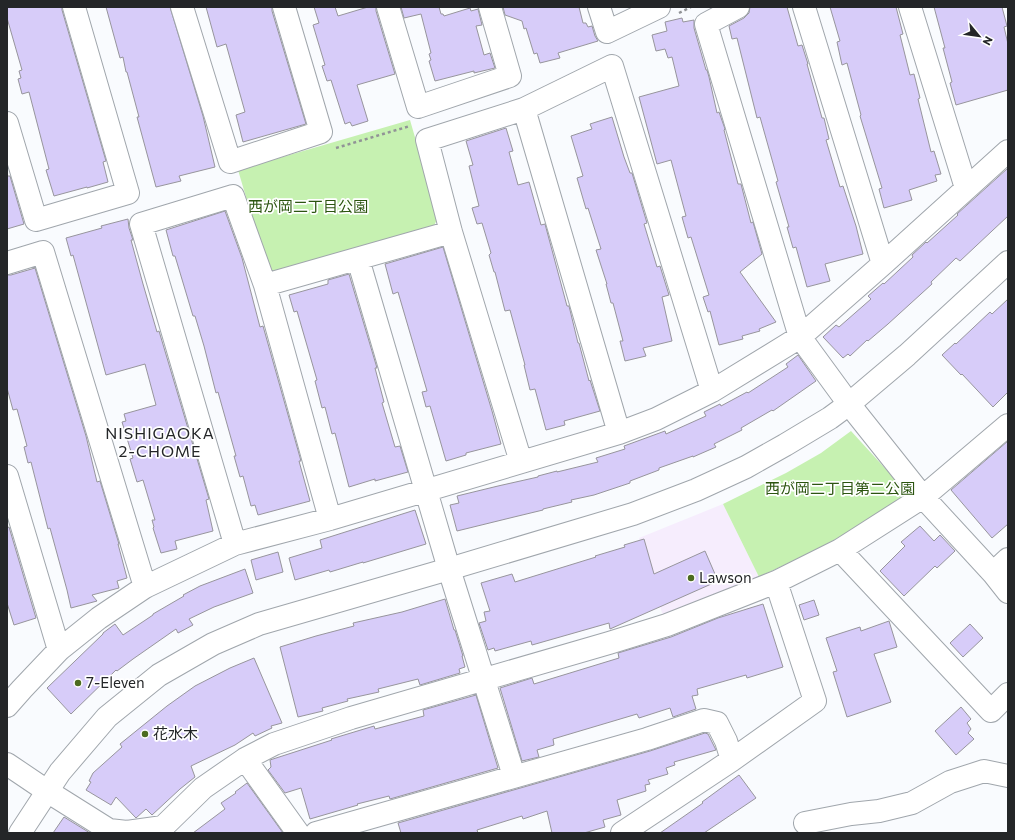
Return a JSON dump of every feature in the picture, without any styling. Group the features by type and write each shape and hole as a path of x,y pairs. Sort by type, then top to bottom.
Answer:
{"street":[{"path":"7,123 36,220 128,193 74,7"},
{"path":"182,7 230,162 321,132 284,7"},
{"path":"388,7 418,107 510,76 490,7"},
{"path":"599,7 607,32 668,10"},
{"path":"738,7 706,24 800,337 849,404 923,497 1000,566 1008,592"},
{"path":"804,7 883,264"},
{"path":"910,7 966,188"},
{"path":"521,462 451,232 427,140 524,109 612,66 712,391"},
{"path":"524,109 619,433"},
{"path":"7,706 59,650 99,618 145,587 235,544 330,519 619,433 656,419 712,391 800,337 1008,151"},
{"path":"235,544 141,224 233,196 265,285 330,519"},
{"path":"265,285 451,232"},
{"path":"7,263 43,252 145,587"},
{"path":"358,259 449,569 514,776"},
{"path":"20,833 60,772 107,717 159,675 213,644 259,624 633,514 696,490 746,467 830,418 849,404 907,355 1008,262"},
{"path":"7,764 109,830 127,832 163,827 203,788 245,758 274,744 350,718 667,625 776,582 840,550 923,497 1008,425"},
{"path":"7,476 59,650"},
{"path":"840,550 991,711 1008,694"},
{"path":"622,833 732,760 816,701 776,582"},
{"path":"316,833 647,739 704,720 717,723 726,741 732,760"},
{"path":"245,758 298,833"},
{"path":"805,823 851,814 879,811 912,803 950,782 984,771 1008,776"}],"path":[{"path":"668,10 691,7"},
{"path":"334,149 417,124"}],"shaded area":[{"path":"723,504 759,577 663,616 639,538"}],"green space":[{"name":"西が岡二丁目公園","path":"410,120 438,217 434,226 276,273 267,268 238,170"},
{"name":"西が岡二丁目第二公園","path":"851,431 904,489 902,502 816,550 759,577 723,504 786,473 821,453"}],"building":[{"path":"7,7 62,7 106,161 103,162 108,182 54,196 46,170 49,169 29,92 22,94 18,79 21,78 19,71 22,70 7,18"},
{"path":"106,7 170,7 203,116 215,167 179,176 181,181 156,187 123,57 120,58"},
{"path":"206,7 272,7 306,124 243,142 236,115 245,112 226,44 217,47"},
{"path":"314,7 335,7 338,16 368,7 376,7 395,74 357,85 368,121 352,126 350,122 345,124 331,80 327,81 322,66 325,65 313,25 319,23"},
{"path":"401,7 439,7 441,14 444,16 470,8 471,11 478,9 482,25 476,26 484,55 490,53 495,68 474,73 474,71 435,81 429,61 431,60 429,54 431,53 421,14 404,18"},
{"path":"503,7 579,7 583,23 586,23 588,27 592,26 598,41 558,53 560,58 540,63 537,53 534,54 526,28 524,29 522,21 505,15"},
{"path":"750,7 787,7 798,46 802,45 808,64 829,139 826,140 840,187 843,186 856,226 863,254 825,264 830,281 807,287 796,247 793,248 787,227 789,227 776,182 778,181 760,117 757,118 737,38 732,39 729,26 744,18 749,13"},
{"path":"830,7 896,7 903,34 900,35 910,75 914,74 920,98 918,99 931,152 934,151 941,174 935,175 937,181 909,190 912,200 884,208 879,189 882,188 860,116 861,115 847,63 842,65 837,42 840,41"},
{"path":"934,7 1002,7 1007,26 1004,27 1008,44 1008,90 956,105 950,83 952,82 943,48 945,48"},
{"path":"682,18 683,22 694,20 694,28 709,77 717,113 719,112 725,129 724,130 738,184 741,184 751,223 753,222 762,254 740,272 776,322 759,329 760,331 742,336 743,339 719,345 710,311 708,312 703,297 709,295 691,237 688,238 682,217 686,216 671,160 657,164 639,97 679,86 672,57 668,58 665,49 656,51 652,35 667,31 665,22"},
{"path":"612,117 624,157 630,173 632,173 647,223 644,224 657,267 660,266 669,295 662,297 672,341 643,348 646,356 625,361 620,341 623,341 613,303 611,303 607,284 596,250 601,249 588,208 586,209 577,178 583,176 571,136 592,129 590,124"},
{"path":"506,128 513,151 509,152 518,185 529,182 541,225 545,224 589,381 590,380 600,411 564,421 565,425 546,430 535,389 530,390 525,365 510,310 505,311 489,255 491,253 482,223 477,224 472,208 479,206 469,166 473,165 466,141"},
{"path":"1008,168 1008,216 960,261 956,258 931,282 932,284 888,324 868,341 867,340 850,356 848,354 843,358 823,337 836,325 839,327 871,299 868,296 883,283 884,284 913,257 912,255 958,215 957,214"},
{"path":"7,176 10,176 24,224 7,229"},
{"path":"225,211 242,258 260,327 263,326 301,461 299,461 310,501 258,515 255,505 251,506 243,476 240,477 234,456 236,456 218,392 216,393 195,316 193,316 166,230"},
{"path":"128,219 133,240 131,240 143,284 157,332 159,331 209,499 206,500 213,531 175,541 177,549 161,553 153,528 152,520 155,520 143,480 137,482 130,459 133,458 122,422 126,421 124,414 156,405 145,364 106,375 73,255 71,256 66,238 102,228 101,226"},
{"path":"443,247 501,444 466,453 466,455 446,461 430,406 426,407 422,392 427,391 398,292 393,294 385,264"},
{"path":"35,268 86,436 97,482 100,481 119,544 127,578 117,581 119,588 92,595 97,601 71,608 50,528 48,529 31,462 28,463 24,447 27,446 17,409 13,410 7,388 7,275"},
{"path":"349,274 377,368 375,368 384,402 382,403 395,447 400,446 408,472 375,481 375,479 349,487 335,433 332,434 325,407 322,408 315,381 317,380 297,311 294,312 289,295 328,284 328,280"},
{"path":"1008,299 1008,392 993,407 942,355 990,312 992,314"},
{"path":"798,355 816,381 773,411 772,410 741,428 742,430 714,444 716,447 693,457 659,468 659,470 630,481 630,483 594,495 571,500 572,502 543,510 457,531 450,505 459,503 457,496 598,462 596,458 625,449 624,446 665,431 666,434 706,416 704,412 720,404 721,406 747,392 748,393 788,367 786,364"},
{"path":"1008,441 1008,524 992,538 951,490"},
{"path":"415,510 426,544 363,563 330,572 329,570 295,580 289,558 322,548 320,540"},
{"path":"920,526 934,541 940,535 955,551 937,568 935,566 904,596 880,571 905,546 901,542"},
{"path":"9,527 36,618 14,625 7,603 7,528"},
{"path":"644,539 654,574 705,551 718,581 610,629 609,623 532,645 531,641 495,651 494,648 488,650 479,623 486,621 484,612 490,611 481,583 512,574 515,582 596,557 595,556 625,547 624,545"},
{"path":"278,552 283,572 256,580 251,560"},
{"path":"245,569 253,593 214,607 189,619 193,625 178,633 176,629 117,671 116,670 71,714 47,688 103,633 115,624 123,635 153,614 184,596 183,595 200,586"},
{"path":"445,599 463,656 465,667 459,669 460,673 420,685 418,679 378,689 379,692 347,699 348,701 322,708 323,711 298,717 280,647 354,626 353,623 402,612"},
{"path":"814,600 819,615 804,620 799,605"},
{"path":"763,604 783,667 747,678 746,675 697,689 698,695 692,696 696,709 673,717 670,708 639,718 637,714 553,739 554,745 537,750 539,757 522,761 500,688 532,678 534,684 619,658 618,653 671,637 718,618"},
{"path":"889,621 897,647 874,654 891,702 847,717 833,672 837,671 826,638 860,627 861,631"},
{"path":"970,624 983,638 963,657 950,643"},
{"path":"254,658 282,723 271,726 272,728 255,736 253,733 235,745 191,766 195,777 152,815 146,809 136,818 116,797 111,805 86,790 91,782 89,781 93,773 122,747 120,744 167,706 195,686 230,668"},
{"path":"476,695 498,768 390,799 389,796 357,804 358,805 310,819 301,788 285,793 268,770 271,767 270,760 374,726 375,729 424,716 423,710"},
{"path":"961,707 971,719 967,723 971,729 968,733 974,739 956,755 935,731"},
{"path":"705,733 708,734 716,750 674,762 675,765 666,768 668,774 648,780 650,784 645,785 646,791 617,800 621,815 603,820 605,827 584,833 552,833 547,811 523,819 522,816 477,830 478,833 401,833 398,823 650,751"},
{"path":"739,775 756,798 704,833 660,833 703,803 702,802"},
{"path":"247,783 283,833 193,833 225,809 221,803 236,793 235,792"},
{"path":"64,817 90,833 53,833"}],"place":[{"name":"Lawson","path":"691,578"},
{"name":"7-Eleven","path":"78,683"},
{"name":"花水木","path":"145,734"}],"district":[{"name":"NISHIGAOKA 2-CHOME","path":"160,442"}]}
